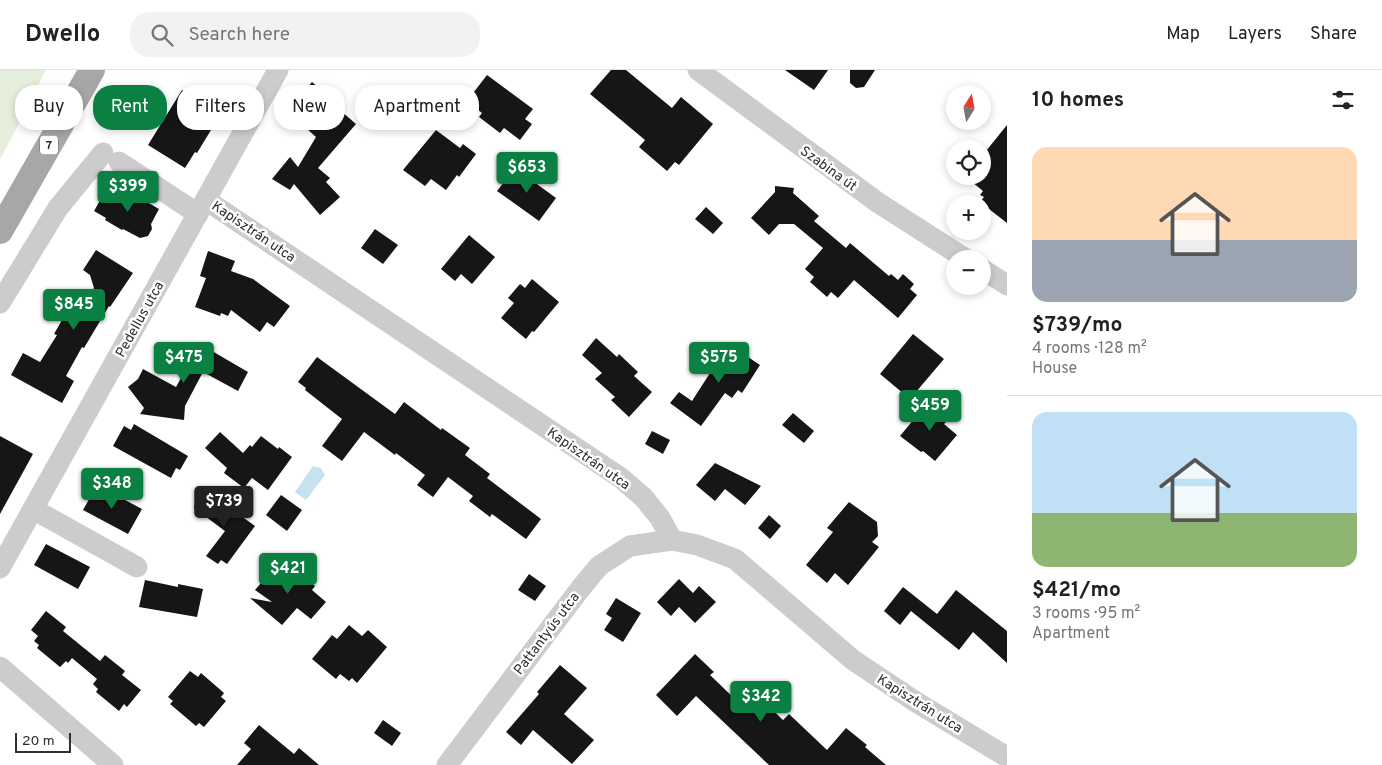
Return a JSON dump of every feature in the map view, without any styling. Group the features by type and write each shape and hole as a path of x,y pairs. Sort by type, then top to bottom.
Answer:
{"main road":[{"name":"7","path":"0,232 92,70"}],"street":[{"name":"Pedellus utca","path":"0,568 278,70"},
{"name":"Szabina út","path":"698,70 877,202 952,250"},
{"name":"Kapisztrán utca","path":"0,303 58,208 111,157 202,207 621,478 644,498 660,518 672,540 697,545 735,559 853,660 916,702 1007,757"},
{"path":"991,275 1007,285"},
{"path":"33,509 137,567"},
{"name":"Pattantyús utca","path":"447,765 599,566 630,546 672,540"},
{"path":"0,667 113,765"}],"green space":[{"path":"0,70 46,70 38,85 15,85 15,130 0,160"}],"water":[{"path":"313,466 321,468 325,475 306,500 295,492"}],"building":[{"path":"611,70 626,70 672,108 681,97 713,124 679,165 675,162 667,171 639,147 645,140 590,94"},
{"path":"785,70 828,70 814,90"},
{"path":"850,70 875,70 864,87 856,88 850,83"},
{"path":"487,75 533,109 525,119 532,124 520,140 504,128 500,133 479,117 482,113 479,111 479,85"},
{"path":"177,98 177,130 211,130 185,168 148,145 157,130 167,130 167,114"},
{"path":"345,114 355,123 318,168 330,178 326,182 340,197 320,215 294,184 290,190 272,179 290,157 298,167 316,137 308,130 345,130"},
{"path":"1007,125 1007,223 991,211 991,195 980,195 983,191 976,185 991,185 991,145"},
{"path":"436,130 460,148 463,144 476,154 459,177 457,175 446,190 431,179 425,186 403,170"},
{"path":"515,168 556,198 539,221 497,191"},
{"path":"775,186 794,188 793,193 819,216 814,221 846,248 850,243 889,276 891,274 898,280 903,274 914,284 910,289 917,295 898,318 854,280 838,298 831,292 827,297 810,282 814,277 805,269 823,248 794,224 779,224 769,235 751,218 775,192"},
{"path":"123,188 159,209 151,224 152,229 148,236 140,238 122,230 94,211 106,190 118,197"},
{"path":"706,207 723,223 713,234 695,219"},
{"path":"375,229 398,245 383,264 361,248"},
{"path":"469,235 495,257 472,284 461,274 455,281 441,269"},
{"path":"96,250 133,273 109,306 84,348 82,347 66,376 74,381 62,403 11,375 23,353 40,362 57,335 54,334 62,320 64,321 72,308 78,311 94,288 90,275 83,270"},
{"path":"208,251 235,261 231,271 253,279 290,306 274,327 267,322 260,332 231,310 228,316 221,313 220,316 195,307 206,278 200,276"},
{"path":"532,279 559,302 526,339 501,318 514,303 508,298 520,284 525,288"},
{"path":"913,334 944,359 910,399 880,374"},
{"path":"596,338 617,357 619,354 638,372 634,376 652,392 629,417 611,400 615,397 595,379 602,373 582,355"},
{"path":"727,343 760,365 742,393 738,390 732,398 725,393 701,426 670,403 679,392 692,401 710,373 707,371"},
{"path":"200,344 248,372 238,391 203,372 185,406 184,420 140,414 144,408 128,387 138,379 143,369 176,387"},
{"path":"317,357 395,414 404,402 441,430 442,428 470,448 465,455 490,474 487,478 541,519 526,539 492,514 490,517 469,501 473,496 448,477 433,497 417,485 425,475 364,432 342,461 322,446 342,419 305,390 306,388 298,382"},
{"path":"929,401 950,418 944,424 957,435 935,461 900,436"},
{"path":"793,413 814,431 804,443 782,425"},
{"path":"134,424 188,456 180,470 176,468 171,478 113,446 124,426 131,430"},
{"path":"652,431 670,440 663,454 645,444"},
{"path":"220,432 243,453 250,445 252,447 261,436 292,457 268,490 252,478 244,488 224,473 227,468 205,448"},
{"path":"0,436 33,454 0,514"},
{"path":"715,463 761,486 745,505 725,489 715,501 696,485"},
{"path":"97,485 142,509 128,534 83,510"},
{"path":"198,491 216,504 219,500 255,526 227,564 221,560 218,564 206,556 225,531 194,508"},
{"path":"281,495 302,510 287,531 266,515"},
{"path":"849,502 877,522 878,536 872,542 879,547 848,585 835,573 827,583 806,565 833,532 827,528"},
{"path":"769,515 781,526 770,539 758,528"},
{"path":"46,544 90,567 78,589 34,565"},
{"path":"285,561 315,586 312,590 326,602 311,619 297,608 282,625 250,598 272,602 255,590 268,575 271,577"},
{"path":"529,574 546,586 535,601 518,590"},
{"path":"679,579 693,593 699,586 716,602 695,623 679,607 671,616 657,602"},
{"path":"145,580 178,587 178,584 203,589 197,617 139,607"},
{"path":"903,587 937,614 956,590 1007,631 1007,663 973,632 959,650 911,611 900,625 884,611"},
{"path":"616,598 641,613 623,642 604,630 612,618 606,614"},
{"path":"46,611 66,627 63,631 100,661 105,655 125,671 122,675 141,690 127,707 124,704 119,711 96,692 98,689 93,684 97,679 72,658 68,663 66,661 60,667 37,648 39,645 34,641 38,636 31,630"},
{"path":"349,625 362,636 368,630 387,647 357,683 352,678 349,681 340,674 336,679 312,659 332,635 337,639"},
{"path":"695,654 714,672 710,675 737,701 750,688 783,720 789,714 827,750 846,728 867,745 865,747 886,765 769,765 696,696 677,716 656,695"},
{"path":"560,665 587,688 564,714 594,740 572,764 533,730 521,745 506,732 539,694 537,692"},
{"path":"190,671 198,677 201,673 224,693 221,697 226,701 204,727 199,723 196,726 170,704 173,701 168,697"},
{"path":"383,720 401,733 392,746 374,733"},
{"path":"259,725 294,754 299,748 319,765 237,765 251,749 244,743"}]}
